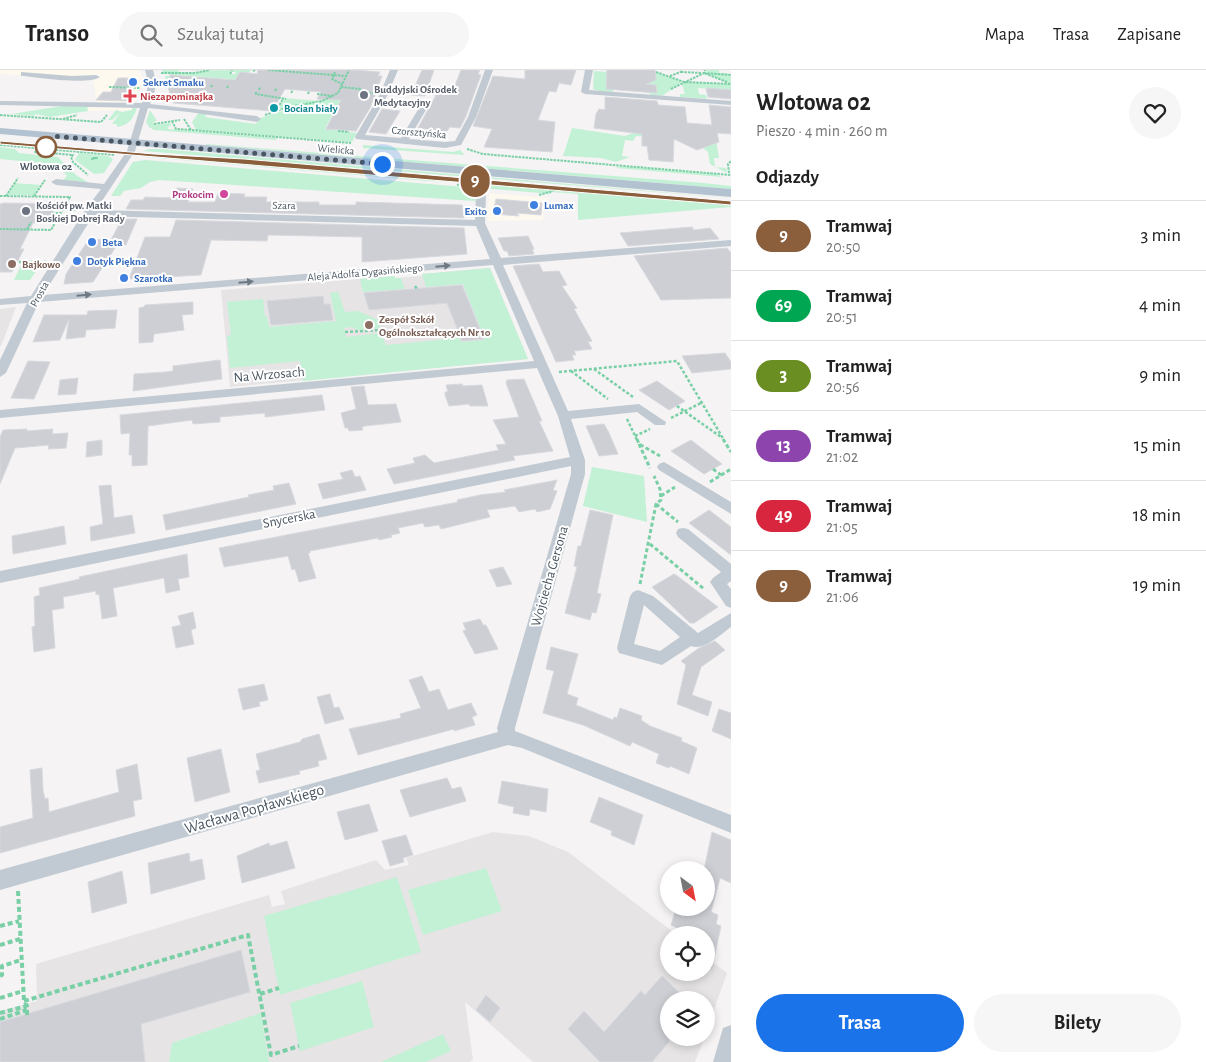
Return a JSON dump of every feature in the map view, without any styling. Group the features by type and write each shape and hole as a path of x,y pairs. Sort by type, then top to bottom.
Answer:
{"main road":[{"name":"Wielicka","path":"0,121 136,138 731,193"},
{"name":"Wielicka","path":"0,131 136,138 731,177"}],"street":[{"name":"Prosta","path":"0,373 60,248 84,211 106,187 131,151 152,85 149,70"},
{"path":"356,135 384,94 394,70"},
{"name":"Czorsztyńska","path":"356,135 450,146 458,143 472,118 489,70"},
{"path":"589,70 585,92 731,103"},
{"path":"24,74 72,78 95,73 102,100 108,104"},
{"path":"0,103 146,106 203,110 257,119"},
{"path":"403,142 423,108"},
{"path":"56,182 106,187"},
{"name":"Wojciecha Gersona","path":"481,192 480,222 564,416 578,460 578,474 506,728 508,737"},
{"name":"Szara","path":"84,211 480,222"},
{"name":"Aleja Adolfa Dygasińskiego","path":"0,302 731,243"},
{"name":"Na Wrzosach","path":"0,414 541,364"},
{"path":"564,416 638,408 660,422"},
{"name":"Snycerska","path":"0,576 578,460"},
{"path":"664,467 731,509"},
{"path":"683,533 731,573 718,582 731,602"},
{"path":"692,638 697,642 731,619"},
{"path":"508,737 524,740 731,824"},
{"name":"Wacława Popławskiego","path":"0,880 508,737"},
{"path":"724,1062 731,1036"}],"path":[{"path":"161,73 180,71 195,73 210,70"},
{"path":"230,74 232,70"},
{"path":"268,70 320,72 346,76"},
{"path":"257,119 276,111 322,101 338,93 349,70"},
{"path":"669,76 686,70"},
{"path":"656,72 684,82 730,84"},
{"path":"681,72 730,75"},
{"path":"661,98 684,82 704,72"},
{"path":"704,72 730,84"},
{"path":"335,74 332,79 342,86 361,90 360,92 384,94"},
{"path":"109,86 143,88"},
{"path":"258,90 256,94 283,99"},
{"path":"276,111 284,94"},
{"path":"317,94 332,96"},
{"path":"0,115 101,122 106,116"},
{"path":"154,124 185,119"},
{"path":"172,121 176,129 191,130"},
{"path":"338,131 356,135"},
{"path":"0,145 115,155"},
{"path":"39,148 35,152 73,155 71,157 73,162 92,178"},
{"path":"714,173 731,177 728,164 731,161"},
{"path":"6,196 18,178"},
{"path":"34,197 45,180"},
{"path":"457,185 469,184 481,192"},
{"path":"0,196 70,197 51,230 0,229"},
{"path":"63,210 84,211"},
{"path":"52,213 61,213"},
{"path":"58,219 74,219"},
{"path":"27,230 31,222"},
{"path":"20,262 49,262"},
{"path":"345,332 381,330"},
{"path":"554,372 677,361 731,452"},
{"path":"594,369 636,399"},
{"path":"677,406 723,439"},
{"path":"639,444 660,489 661,500 656,504 650,544 639,583 647,590"},
{"path":"713,469 722,475"},
{"path":"650,544 711,594"},
{"path":"17,898 23,991 27,1018"},
{"path":"0,926 19,921"},
{"path":"0,1014 248,935 271,1055 299,1046"},
{"path":"0,945 20,939"},
{"path":"0,976 2,975 2,966 21,960"},
{"path":"260,994 279,988"},
{"path":"0,998 23,991"},
{"path":"0,1018 26,1006"}],"shaded area":[{"path":"0,70 139,70 143,79 132,110 89,111 87,108 97,102 93,80 0,74"},
{"path":"489,193 551,198 544,201 543,220 488,221"},
{"name":"Zespół Szkół Ogólnokształcących Nr 10","path":"490,268 528,359 230,387 221,290 394,276 395,278 422,276 422,274"},
{"path":"16,307 1,346 0,346 0,309"},
{"path":"493,832 529,836 568,852 665,926 660,926 660,981 715,981 715,964 727,973 715,1007 715,991 660,991 660,1046 701,1046 695,1062 533,1062 465,1002 473,1060 469,1062 0,1062 0,1011 37,1001 36,964 269,895 272,907 285,904 281,891 376,860 385,870 409,865 406,858"}],"green space":[{"path":"162,70 180,70 178,72 195,73 203,71 180,71 231,70 228,74 235,74 236,72 231,72 232,70 251,70 248,74 238,74 241,80 178,75 169,83 165,83 165,76 170,76 170,74 163,74"},
{"path":"633,70 650,70 682,82 662,96 650,95 649,91 657,91 656,85 606,81 606,88 613,88 613,92 593,89 594,71 626,73"},
{"path":"706,70 719,70 719,73 727,73 731,77 731,90 698,88 699,94 706,95 707,99 680,97 680,94 685,94 682,84 687,82 730,84 709,74"},
{"path":"306,79 331,96 321,101 324,97 318,97 319,95 325,95"},
{"path":"333,96 340,101 372,104 338,104 325,129 357,133 352,142 196,130 192,122 200,111 207,113 205,117 256,124 260,118 295,107 277,110 285,99 281,98 321,101 319,102"},
{"path":"69,105 93,105 87,108 88,111 49,117 36,114 34,116 11,114"},
{"path":"132,108 137,108 132,118 125,125 117,127 117,124 112,124 120,113 112,120 108,120 116,110 122,112 132,110"},
{"path":"150,110 157,121 153,122 155,125 170,123 171,126 168,129 277,138 276,140 154,130 146,122"},
{"path":"572,128 625,136 633,133 716,139 719,158 714,158 715,167 710,164 708,152 692,139 636,136 633,141 625,140 622,156 630,157 616,162 601,158 563,156"},
{"path":"206,145 703,183 731,186 731,189"},
{"path":"363,145 453,152 460,150 465,155 363,148"},
{"path":"0,147 15,149 19,153 58,157 76,175 89,183 63,180 67,176 59,167 52,164 0,159"},
{"path":"161,149 731,198 143,151"},
{"path":"79,153 108,156 113,159 104,173 94,174 75,160"},
{"path":"135,156 246,163 470,182 428,181"},
{"path":"145,160 464,187 475,191 475,201 159,180 150,182 141,188 124,191 120,196 111,196 133,162"},
{"path":"621,166 716,174 722,177 616,168"},
{"path":"716,167 726,168 727,173"},
{"path":"472,182 731,204 731,207 578,220 578,194 551,192 551,194 480,188"},
{"path":"15,183 40,185 34,195 8,195"},
{"path":"22,263 41,264 30,280 14,280"},
{"path":"490,268 528,359 303,381 300,361 230,368 227,336 231,335 227,302 263,299 265,316 267,316 269,327 336,321 330,293 338,292 345,312 358,311 378,320 380,328 358,330 352,327 344,328 346,337 381,333 386,345 459,338 462,342 485,340 463,284 426,287 422,274"},
{"path":"394,276 395,278 401,278 405,289 363,292 360,279"},
{"path":"592,467 644,476 647,522 583,506"},
{"path":"486,868 502,911 423,935 408,890"},
{"path":"397,877 421,952 280,995 264,916"},
{"path":"362,981 374,1027 300,1051 290,1003"},
{"path":"261,1013 269,1062 169,1062 172,1043"},
{"path":"443,1034 451,1051 426,1062 381,1062"}],"building":[{"path":"258,70 355,70 380,72 378,76 382,76 370,108 356,131 326,129 341,100 317,99 321,92 285,89 272,111 173,103 177,99 171,99 168,86 170,75 235,80 240,72 257,74"},
{"path":"422,70 434,70 425,96 411,95"},
{"path":"461,70 480,70 478,74 481,75 460,128 450,127 446,132 418,128 441,86 454,88"},
{"path":"525,70 576,70 571,85 559,83 556,92 549,91 538,120 555,122 552,152 484,147 492,129 473,126 493,76 525,79"},
{"path":"607,70 655,70 656,80 646,84 656,85 657,93 606,89"},
{"path":"118,78 136,78 130,101 96,100 103,92 111,92"},
{"path":"706,88 731,90 731,99 708,97"},
{"path":"605,97 657,101 658,105 685,107 687,123 712,125 709,105 731,107 731,134 717,133 719,142 697,150 674,139 673,162 649,160 647,146 642,146 642,134 594,128 596,114 599,109 605,110"},
{"path":"382,109 400,111 386,134 369,132"},
{"path":"177,188 193,189 188,202 215,202 218,193 245,194 244,197 267,197 266,202 319,202 319,205 356,205 356,202 462,205 464,218 126,209 131,200 143,200 145,197 174,198"},
{"path":"496,199 542,203 541,215 493,214"},
{"path":"0,204 57,204 48,222 33,223 20,249 24,249 12,272 0,272"},
{"path":"122,219 137,219 126,245 117,245 93,282 64,284 66,274 89,239 111,240"},
{"path":"176,220 464,228 467,254 362,262 362,237 268,235 267,241 211,240 201,275 129,279 145,237 170,237"},
{"path":"692,227 694,230 710,228 719,239 628,246 620,233"},
{"path":"528,236 534,249 532,249 534,254 509,256 507,251 504,251 498,238"},
{"path":"727,248 731,253 731,298 661,300 634,256"},
{"path":"539,264 543,272 559,271 567,285 562,286 577,308 574,309 592,341 588,342 592,349 574,351 576,355 572,355 574,360 556,362 513,266"},
{"path":"462,285 484,339 462,341 447,303 369,310 364,293"},
{"path":"323,296 324,304 330,304 333,320 271,325 267,301"},
{"path":"193,302 193,314 182,315 184,330 154,334 153,342 139,343 139,308 145,305"},
{"path":"117,310 115,328 86,330 85,337 66,339 69,319 60,340 33,342 44,315 87,315 88,311"},
{"path":"725,353 731,362 731,369 692,373 682,356"},
{"path":"220,360 222,379 133,391 134,374 173,371 173,366"},
{"path":"28,361 50,362 34,399 11,398"},
{"path":"78,378 76,394 58,395 60,380"},
{"path":"524,379 542,421 539,421 553,451 513,456 515,460 394,484 387,469 415,463 413,458 425,455 434,463 499,450 496,445 506,444 493,420 519,417 506,383 507,380"},
{"path":"657,381 685,401 669,410 639,390"},
{"path":"462,384 463,386 482,385 488,406 470,406 469,404 449,406 445,395 445,392 448,392 446,385"},
{"path":"364,386 368,405 396,404 401,422 365,426 362,427 363,430 349,431 348,428 345,428 341,413 356,409 351,387"},
{"path":"322,395 325,410 265,417 265,413 220,417 220,422 193,424 192,420 148,426 147,465 132,466 132,455 129,455 130,433 121,434 120,415"},
{"path":"604,424 618,454 599,456 586,426"},
{"path":"27,429 27,431 53,429 52,434 68,433 66,448 48,449 49,445 15,448 0,484 0,437 3,430"},
{"path":"102,440 102,455 86,457 87,442"},
{"path":"691,440 722,464 704,474 671,451"},
{"path":"352,470 355,477 360,476 366,490 323,499 318,484 343,479 340,473"},
{"path":"557,480 553,490 557,491 550,509 537,512 535,509 519,512 515,506 487,510 490,517 441,529 439,525 425,527 423,523 398,528 400,533 391,535 392,537 310,551 308,553 316,578 299,582 295,569 292,570 288,556 224,567 219,548 458,502 457,500 506,492 504,490"},
{"path":"289,483 296,504 166,530 163,515 249,497 248,495 274,490 273,486"},
{"path":"111,485 114,518 132,515 135,533 91,541 90,527 103,524 99,486"},
{"path":"590,510 613,515 597,593 601,594 596,613 592,612 590,620 565,613 577,567 574,566 578,546 581,546"},
{"path":"709,510 731,527 731,555 689,523"},
{"path":"64,526 66,544 13,554 12,536"},
{"path":"187,554 189,577 178,579 180,590 166,593 164,578 113,588 117,616 102,619 99,594 96,595 96,591 63,597 64,608 52,610 55,648 34,652 32,627 35,626 34,597 40,595 39,588 80,579 79,577"},
{"path":"503,567 512,584 497,587 489,570"},
{"path":"674,574 718,607 694,623 690,623 652,587"},
{"path":"193,612 196,628 191,630 194,644 176,648 172,627 181,625 178,616"},
{"path":"480,619 483,625 486,625 498,649 475,654 463,631 466,630 463,623"},
{"path":"715,641 725,650 701,667 692,695 712,702 708,716 677,704 686,665 681,661 699,648"},
{"path":"551,647 578,654 567,694 578,698 576,705 613,720 614,717 617,718 620,708 642,716 641,720 650,726 682,738 681,741 697,748 689,774 670,766 669,768 656,763 659,754 632,742 630,746 583,725 543,713 554,671 546,669"},
{"path":"422,676 429,692 439,689 448,710 471,703 477,715 472,717 475,725 358,755 349,729 401,718 400,714 421,708 409,680"},
{"path":"264,684 268,700 259,702 260,706 243,710 238,689"},
{"path":"330,694 334,708 339,707 344,719 325,724 317,697"},
{"path":"719,709 731,713 731,739 712,731"},
{"path":"319,734 327,759 318,761 319,766 299,771 300,774 259,783 256,771 260,770 256,754 300,742 302,739"},
{"path":"221,749 230,792 195,802 187,758"},
{"path":"137,764 142,799 133,801 135,816 0,853 0,827 33,818 30,770 42,768 43,790 45,799 48,798 49,812 119,792 116,770"},
{"path":"447,778 452,789 461,787 466,801 410,817 400,790"},
{"path":"502,781 548,789 546,812 530,809 529,816 513,813 514,807 498,803"},
{"path":"599,797 643,815 634,845 611,835 612,831 590,822"},
{"path":"369,804 378,831 345,840 337,812"},
{"path":"712,832 731,840 731,883 720,878 715,897 715,861 706,861"},
{"path":"406,835 413,855 403,858 404,862 390,866 382,841"},
{"path":"287,841 295,868 242,883 237,856 269,843 270,846"},
{"path":"189,853 190,862 202,859 205,879 151,894 148,863"},
{"path":"122,871 127,903 92,913 88,882"},
{"path":"718,915 716,924 721,926 715,955 715,926 671,925 674,916"},
{"path":"241,950 250,992 141,1024 145,1062 0,1062 0,1022"},
{"path":"660,978 660,981 667,981 678,991 660,991 660,1046 666,1046 652,1062 600,1062 568,1029 584,1011 604,1032 641,991 645,995"},
{"path":"486,995 500,1008 490,1022 476,1010"}],"tram line":[{"path":"0,143 153,156 244,161 731,203"},
{"name":"9","path":"0,143 154,156 244,161 731,203"}],"place":[{"name":"Sekret Smaku","path":"133,82"},
{"name":"Buddyjski Ośrodek Medytacyjny","path":"364,95"},
{"name":"Niezapominajka","path":"130,96"},
{"name":"Bocian biały","path":"274,108"},
{"name":"Wlotowa 02","path":"46,147"},
{"name":"Prokocim","path":"224,194"},
{"name":"Lumax","path":"534,205"},
{"name":"Kościół pw. Matki Boskiej Dobrej Rady","path":"26,211"},
{"name":"Exito","path":"497,211"},
{"name":"Beta","path":"92,242"},
{"name":"Dotyk Piękna","path":"77,261"},
{"name":"Bajkowo","path":"12,264"},
{"name":"Szarotka","path":"124,278"},
{"name":"Zespół Szkół Ogólnokształcących Nr 10","path":"369,325"}],"route":[{"path":"46,147 52,136 382,164"}]}
